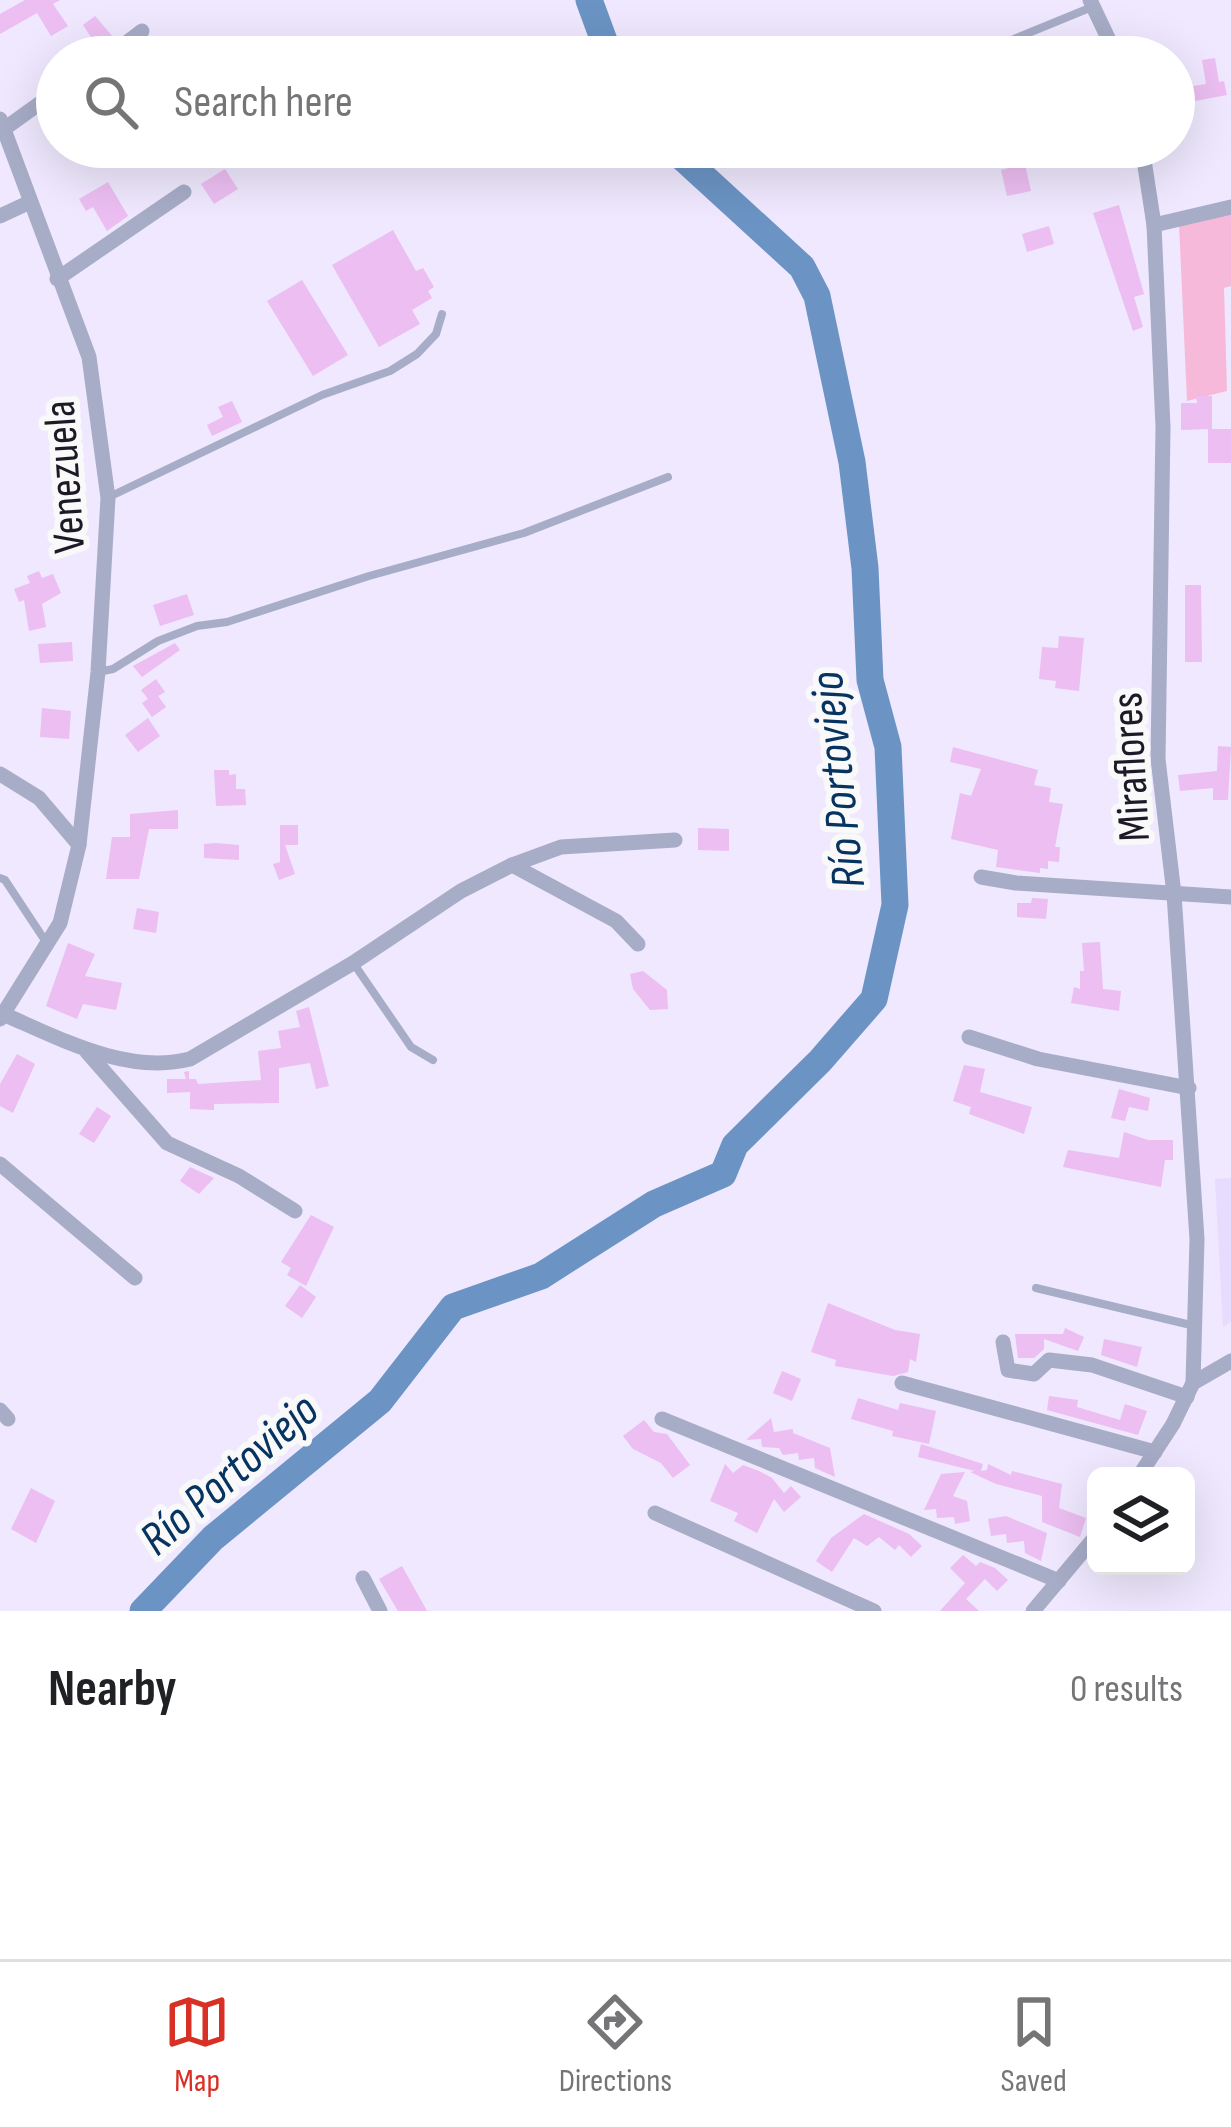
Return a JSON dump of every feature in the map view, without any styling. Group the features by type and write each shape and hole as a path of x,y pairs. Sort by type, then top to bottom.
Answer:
{"street":[{"path":"1092,3 1107,36"},
{"path":"137,36 142,32"},
{"path":"2,124 36,104"},
{"name":"Venezuela","path":"2,124 89,357 108,498 98,672 79,845 60,923 2,1016"},
{"name":"Miraflores","path":"1145,168 1154,225 1163,427 1159,759 1190,1088 1197,1239 1190,1390"},
{"path":"57,279 184,192"},
{"path":"0,216 28,203"},
{"path":"1154,225 1231,207"},
{"path":"0,774 39,798 79,845"},
{"path":"2,1016 86,1051 164,1065 190,1059 353,963 461,891 512,865 561,847 675,840"},
{"path":"512,865 616,921 638,944"},
{"path":"981,877 1016,884 1231,897"},
{"path":"969,1037 1038,1059 1190,1088"},
{"path":"86,1051 166,1143 239,1176 296,1211"},
{"path":"0,1164 98,1242 135,1278"},
{"path":"1003,1342 1008,1370 1034,1374 1049,1360 1190,1390"},
{"path":"1144,1467 1190,1390 1231,1360"},
{"path":"902,1383 1155,1452"},
{"path":"662,1419 1059,1582"},
{"path":"655,1513 874,1611"},
{"path":"1033,1611 1087,1547"},
{"path":"363,1578 380,1611"}],"lane":[{"path":"1017,36 1092,3"},
{"path":"108,498 322,395 390,371 417,354 436,334 442,314"},
{"path":"98,672 197,626 227,622 524,533 668,476"},
{"path":"0,878 48,946"},
{"path":"353,963 411,1047 433,1060"},
{"path":"1036,1288 1196,1326"}],"shaded area":[{"path":"1231,214 1231,286 1224,288 1227,391 1187,401 1179,224"},
{"path":"1231,1178 1231,1322 1223,1327 1215,1179"}],"building":[{"path":"25,0 60,0 53,4 68,26 51,36 37,13 0,34 0,14"},
{"path":"95,16 112,36 90,36 83,25"},
{"path":"1215,58 1227,95 1195,101 1195,86 1206,84 1202,60"},
{"path":"1026,168 1031,191 1007,196 1001,170"},
{"path":"225,169 238,189 214,204 201,184"},
{"path":"108,182 128,216 107,231 93,207 86,211 79,199"},
{"path":"1119,205 1144,294 1134,297 1143,327 1133,331 1093,213"},
{"path":"1049,226 1054,244 1027,252 1022,234"},
{"path":"393,230 416,271 423,268 434,287 428,291 432,298 412,310 420,324 379,347 332,265"},
{"path":"302,280 348,355 313,376 267,301"},
{"path":"1196,396 1212,396 1212,429 1231,429 1231,463 1208,463 1208,429 1181,430 1181,403 1197,403"},
{"path":"232,401 242,422 212,436 207,425 223,417 218,407"},
{"path":"39,571 42,578 53,574 61,593 42,604 46,627 29,631 24,600 19,602 14,589 30,583 27,576"},
{"path":"1185,585 1201,585 1202,662 1185,662"},
{"path":"187,594 194,615 160,626 153,605"},
{"path":"1059,636 1084,638 1079,691 1055,688 1056,681 1039,679 1042,647 1058,648"},
{"path":"72,642 73,661 40,663 38,644"},
{"path":"175,643 180,650 142,677 133,666"},
{"path":"156,679 165,692 158,696 166,707 152,717 142,703 148,699 141,690"},
{"path":"42,708 71,711 69,739 40,737"},
{"path":"148,718 160,736 138,752 125,735"},
{"path":"1218,746 1231,747 1228,800 1213,800 1213,788 1180,791 1178,775 1217,771"},
{"path":"953,747 1038,770 1034,785 1051,788 1049,802 1063,804 1055,847 1060,847 1059,862 1048,861 1048,869 1040,868 1040,873 996,867 998,850 951,839 960,793 971,796 981,769 950,762"},
{"path":"214,770 236,774 236,789 245,789 246,805 216,806"},
{"path":"178,810 178,829 149,829 139,879 106,879 112,837 130,837 130,814"},
{"path":"280,825 298,825 298,845 285,845 295,874 279,880 273,864 280,862"},
{"path":"698,828 729,829 729,851 698,850"},
{"path":"204,844 239,845 239,860 204,858"},
{"path":"1032,898 1048,899 1046,919 1017,917 1017,903 1031,903"},
{"path":"137,908 159,912 156,933 133,929"},
{"path":"1100,942 1103,989 1121,991 1119,1011 1071,1003 1074,987 1080,989 1080,971 1084,971 1082,943"},
{"path":"68,943 95,954 85,976 122,983 116,1010 83,1004 77,1019 46,1006"},
{"path":"643,971 667,990 668,1009 650,1010 633,989 630,974"},
{"path":"309,1007 329,1086 316,1089 310,1063 279,1068 279,1103 190,1109 190,1092 167,1093 167,1079 186,1079 184,1072 189,1071 189,1079 198,1084 261,1080 258,1051 281,1048 278,1031 300,1027 296,1011"},
{"path":"17,1054 35,1064 13,1113 0,1106 0,1084"},
{"path":"964,1065 985,1069 980,1092 1032,1107 1024,1134 969,1114 971,1107 953,1101"},
{"path":"1119,1089 1150,1098 1148,1111 1129,1107 1125,1121 1111,1118"},
{"path":"97,1107 111,1116 94,1143 79,1134"},
{"path":"1124,1132 1148,1140 1173,1140 1173,1160 1165,1160 1161,1187 1063,1167 1068,1150 1119,1158"},
{"path":"190,1167 214,1178 199,1194 180,1181"},
{"path":"311,1215 334,1227 306,1286 287,1275 291,1268 281,1262"},
{"path":"300,1285 316,1297 302,1318 285,1306"},
{"path":"828,1303 895,1330 920,1334 916,1362 910,1359 908,1372 893,1376 835,1366 836,1360 811,1352"},
{"path":"1065,1328 1084,1337 1078,1351 1044,1339 1044,1349 1034,1358 1018,1358 1015,1334 1063,1334"},
{"path":"1104,1339 1142,1347 1137,1367 1101,1355"},
{"path":"782,1371 801,1379 792,1401 773,1393"},
{"path":"1049,1396 1078,1400 1077,1407 1120,1420 1125,1404 1147,1411 1138,1435 1047,1410"},
{"path":"858,1398 898,1410 900,1403 936,1411 929,1444 892,1436 893,1431 851,1419"},
{"path":"771,1418 774,1432 793,1429 830,1448 835,1477 815,1468 814,1458 799,1460 798,1453 783,1455 779,1448 762,1447 761,1439 746,1440"},
{"path":"644,1420 654,1432 667,1434 690,1465 673,1478 661,1463 633,1449 623,1436"},
{"path":"921,1444 983,1464 981,1471 988,1464 1011,1475 1012,1471 1062,1484 1059,1508 1086,1518 1080,1537 1042,1522 1042,1496 970,1472 975,1471 918,1457"},
{"path":"725,1464 733,1473 743,1465 759,1471 784,1493 791,1486 801,1497 784,1512 774,1499 757,1533 734,1521 738,1513 710,1501"},
{"path":"965,1472 953,1496 967,1501 970,1521 955,1524 954,1517 937,1518 936,1509 924,1510 941,1474"},
{"path":"31,1488 55,1501 36,1543 11,1529"},
{"path":"864,1514 909,1534 922,1546 911,1557 899,1545 895,1550 879,1537 867,1546 854,1538 832,1572 816,1561 831,1538"},
{"path":"1006,1516 1047,1533 1041,1561 1025,1553 1024,1541 1007,1543 1006,1534 991,1536 988,1519"},
{"path":"963,1555 976,1566 980,1562 995,1568 1008,1580 997,1591 985,1579 966,1599 979,1611 940,1611 965,1583 950,1568"},
{"path":"402,1566 427,1611 398,1611 379,1579"}],"waterway":[{"name":"Río Portoviejo","path":"589,0 602,36"},
{"name":"Río Portoviejo","path":"143,1611 213,1538 380,1401 453,1307 541,1276 654,1204 723,1174 735,1145 820,1061 874,999 895,905 888,747 870,680 865,568 852,462 817,296 802,267 694,168"}]}
